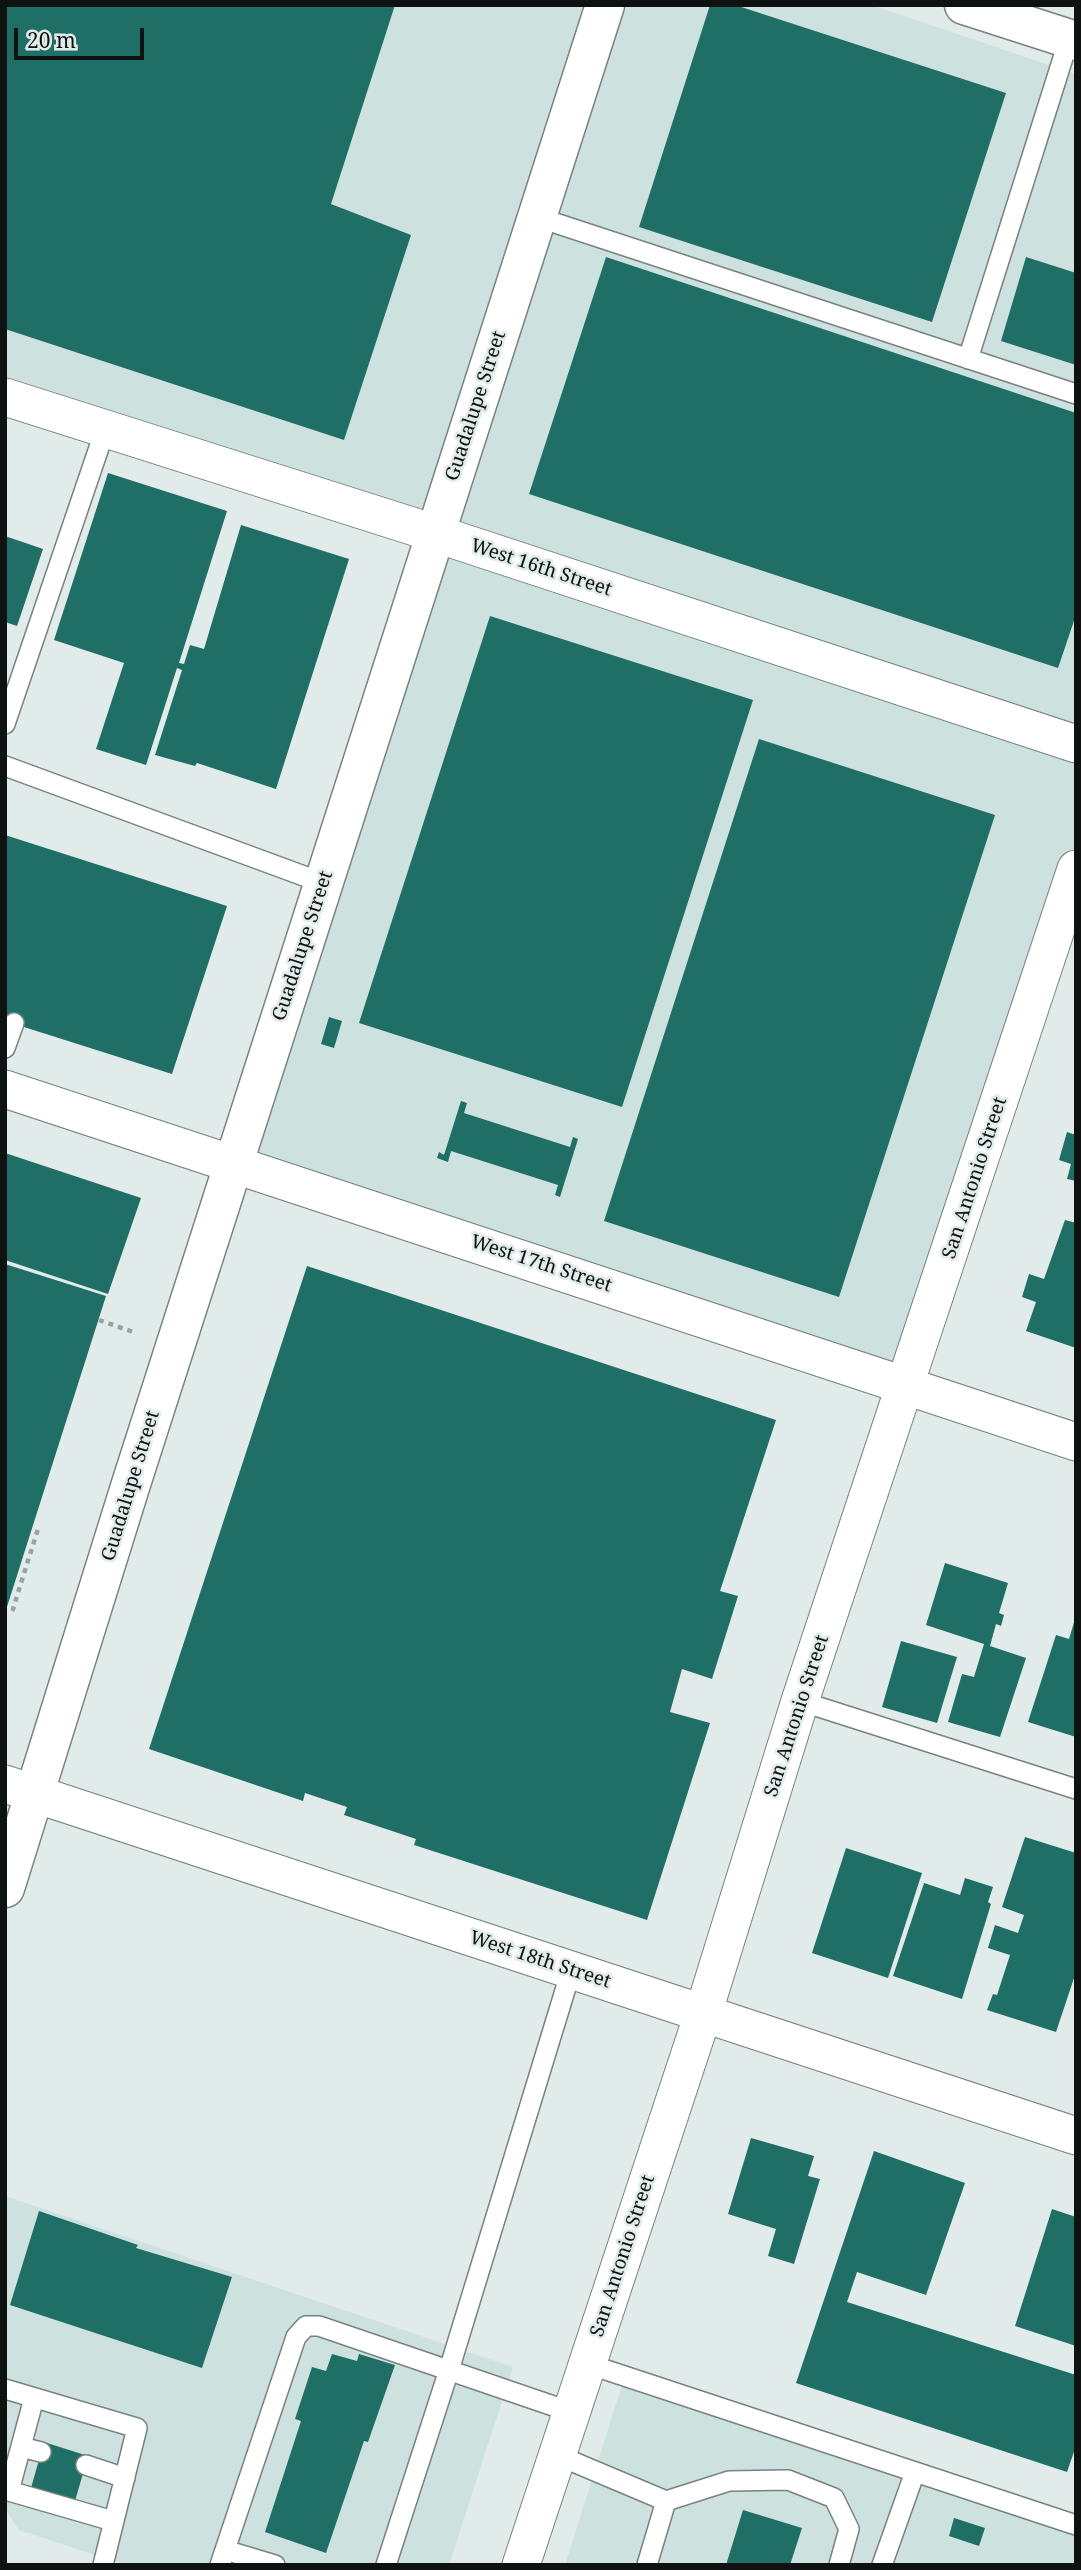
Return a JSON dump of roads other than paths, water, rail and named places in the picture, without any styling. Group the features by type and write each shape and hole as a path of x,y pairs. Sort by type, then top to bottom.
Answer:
{"main road":[{"name":"Guadalupe Street","path":"5,1888 20,1789 130,1487 605,5"},
{"path":"964,5 1072,40"}],"street":[{"name":"West 16th Street","path":"5,397 437,534 1076,744"},
{"name":"San Antonio Street","path":"521,2565 703,2014 800,1701 908,1385 1076,869"},
{"name":"West 17th Street","path":"5,1089 1076,1442"},
{"name":"West 18th Street","path":"20,1789 1076,2136"}],"lane":[{"path":"968,359 1072,40"},
{"path":"537,217 1076,394"},
{"path":"5,724 105,430"},
{"path":"5,766 323,884"},
{"path":"5,1048 14,1023"},
{"path":"800,1701 1076,1789"},
{"path":"386,2565 449,2370 571,1971"},
{"path":"275,2565 223,2557 296,2337 306,2326 319,2326 571,2412"},
{"path":"588,2364 1076,2525"},
{"path":"5,2389 137,2428 103,2565"},
{"path":"34,2398 9,2491 113,2521"},
{"path":"21,2447 41,2452"},
{"path":"557,2455 666,2501 729,2481 788,2480 834,2498 849,2529 839,2565"},
{"path":"86,2465 125,2478"},
{"path":"882,2565 915,2472"},
{"path":"647,2565 666,2501"}]}
